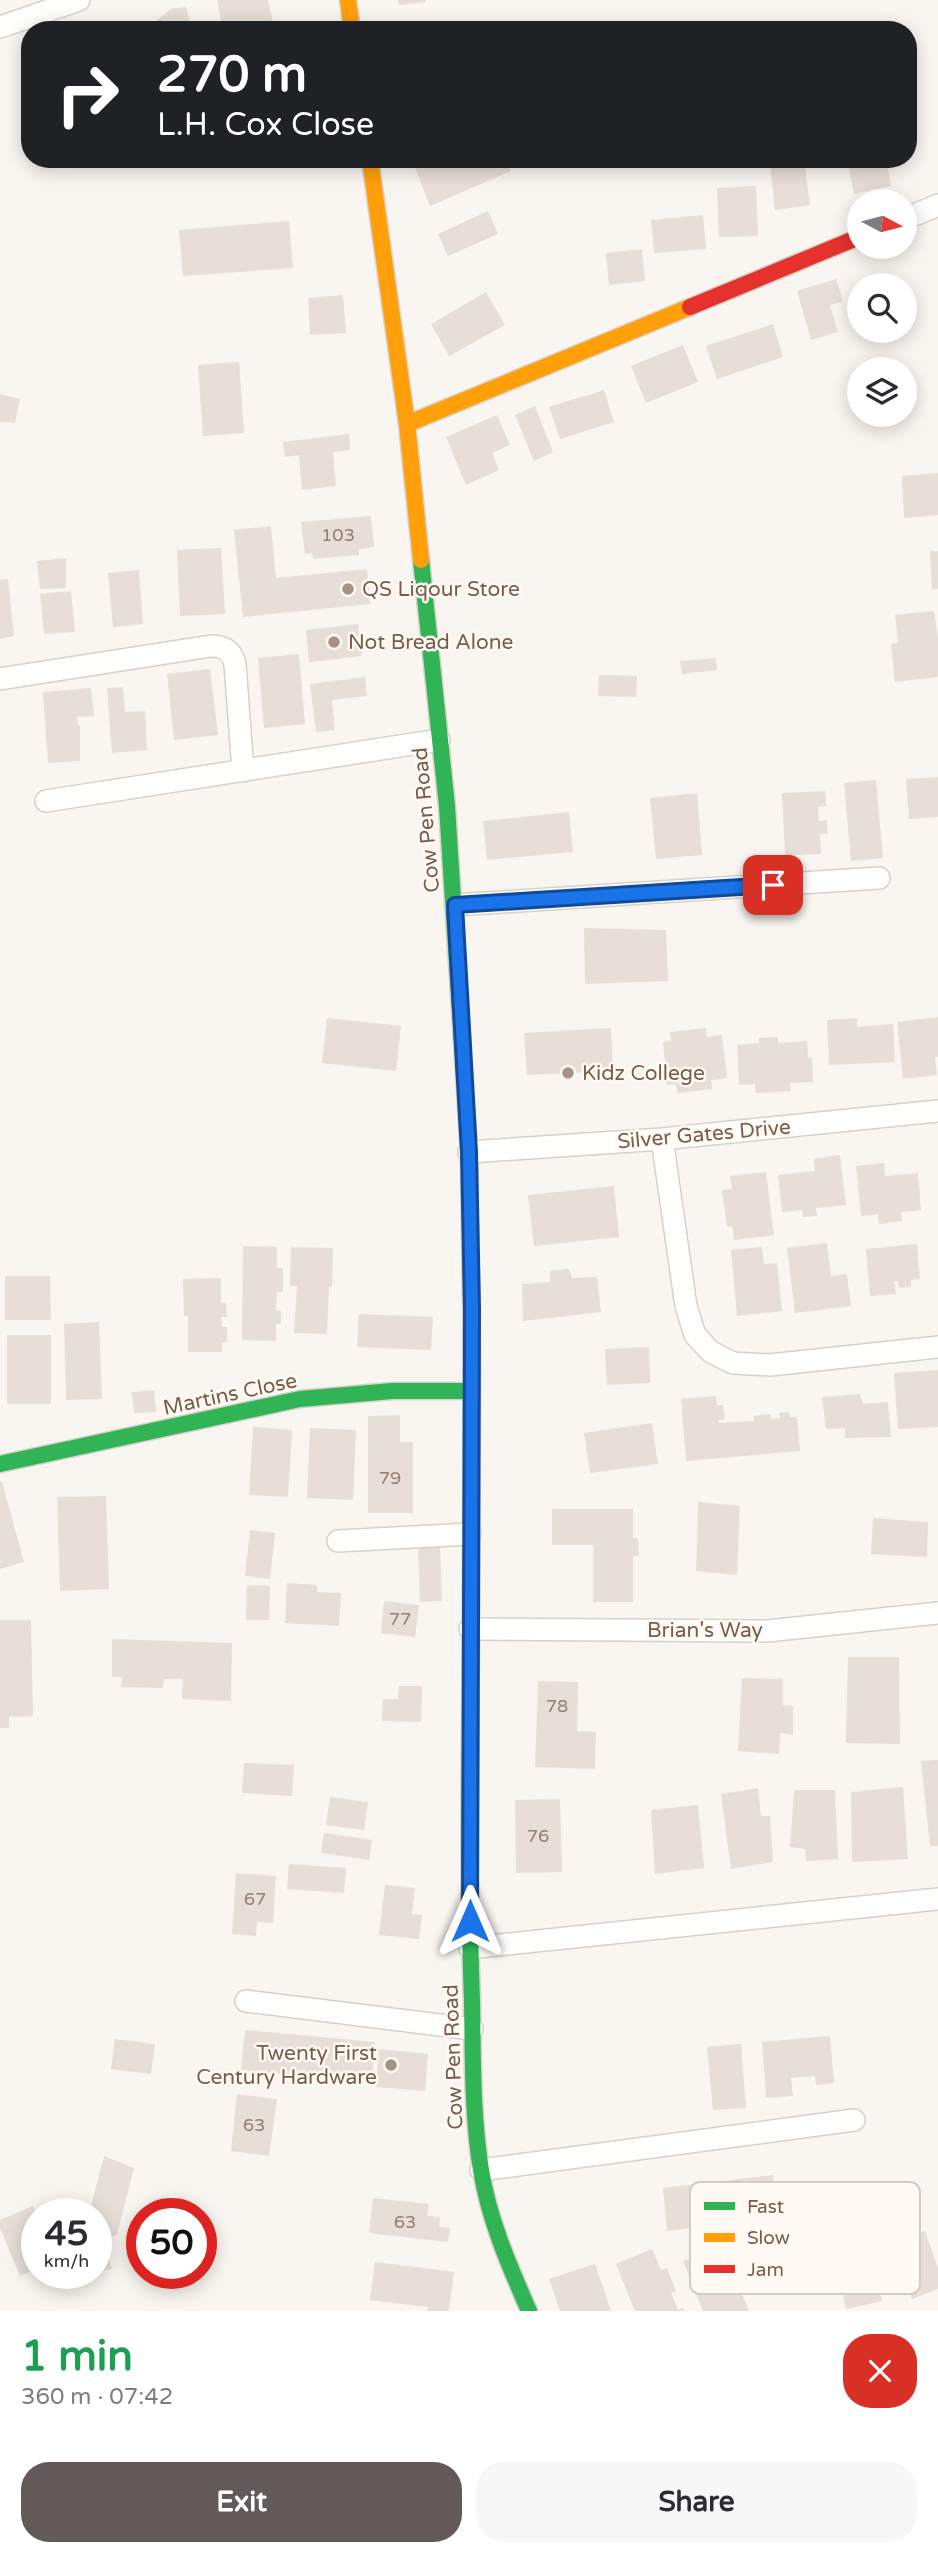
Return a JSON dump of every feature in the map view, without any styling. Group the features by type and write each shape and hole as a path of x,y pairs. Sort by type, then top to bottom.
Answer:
{"main road":[{"path":"348,0 351,21"},
{"name":"Cow Pen Road","path":"371,168 407,424 439,740 455,905 469,1152 472,1391 470,1948 475,2112 481,2170 503,2251 529,2311"},
{"path":"407,424 847,242"},
{"name":"Martins Close","path":"0,1464 300,1399 392,1391 472,1391"}],"street":[{"path":"0,27 79,0"},
{"path":"917,214 938,205"},
{"path":"0,679 211,646 222,648 230,652 235,664 243,771"},
{"path":"46,801 439,740"},
{"path":"455,905 879,878"},
{"name":"Silver Gates Drive","path":"469,1152 662,1139 938,1111"},
{"path":"662,1139 686,1306 695,1335 710,1352 733,1363 770,1365 938,1347"},
{"path":"338,1541 470,1534"},
{"name":"Brian's Way","path":"470,1629 767,1631 938,1613"},
{"path":"470,1948 938,1899"},
{"path":"246,2001 472,2029"},
{"path":"481,2170 854,2120"}],"building":[{"path":"217,0 268,0 272,21 221,21"},
{"path":"398,0 425,0 426,2 399,5"},
{"path":"186,7 190,21 156,21 172,8"},
{"path":"415,168 510,168 511,171 430,206"},
{"path":"770,168 805,168 810,205 775,210"},
{"path":"849,168 888,168 891,186 853,189"},
{"path":"756,186 758,236 719,237 717,188"},
{"path":"488,211 498,234 448,256 438,234"},
{"path":"703,215 706,249 654,253 651,220"},
{"path":"289,221 293,268 183,276 179,230"},
{"path":"642,249 645,281 609,285 606,253"},
{"path":"836,279 843,301 830,305 838,332 811,340 797,291"},
{"path":"486,292 505,325 449,356 431,324"},
{"path":"343,295 346,333 310,335 308,298"},
{"path":"773,324 783,357 717,379 706,346"},
{"path":"683,345 698,382 646,403 631,366"},
{"path":"239,362 244,433 203,436 198,365"},
{"path":"604,390 614,422 560,439 549,407"},
{"path":"0,394 20,399 15,423 0,422"},
{"path":"535,406 553,452 534,461 515,415"},
{"path":"497,415 510,445 492,453 499,470 466,485 446,437"},
{"path":"349,434 350,450 333,452 336,486 302,490 299,455 285,457 283,442"},
{"path":"938,473 938,515 904,518 902,476"},
{"path":"371,516 374,547 359,549 359,555 313,559 312,553 305,554 301,522"},
{"path":"271,526 276,578 367,569 370,604 243,617 234,530"},
{"path":"221,548 225,614 180,616 177,550"},
{"path":"930,551 938,551 938,589 932,590"},
{"path":"66,558 66,588 40,589 37,561"},
{"path":"139,570 143,624 113,627 108,573"},
{"path":"8,579 14,636 0,639 0,580"},
{"path":"71,591 75,632 44,634 40,594"},
{"path":"934,611 938,639 938,677 895,682 891,644 898,643 895,615"},
{"path":"358,624 362,656 309,662 306,630"},
{"path":"299,654 305,724 264,728 258,658"},
{"path":"716,658 717,670 682,674 680,661"},
{"path":"210,669 218,735 174,740 167,674"},
{"path":"599,675 637,676 636,697 598,696"},
{"path":"365,677 367,696 332,700 335,730 316,732 310,684"},
{"path":"123,687 125,712 145,711 147,750 112,753 107,688"},
{"path":"91,688 94,716 77,717 80,725 80,761 48,763 43,692"},
{"path":"938,777 938,817 909,819 906,779"},
{"path":"876,780 883,858 851,861 844,783"},
{"path":"825,791 826,806 818,807 819,821 827,820 828,834 820,834 821,854 785,855 782,793"},
{"path":"697,793 702,855 656,859 650,798"},
{"path":"569,812 573,852 487,860 483,821"},
{"path":"584,928 666,930 668,981 585,984"},
{"path":"938,1017 938,1057 935,1057 937,1075 903,1079 897,1022"},
{"path":"327,1018 401,1026 396,1071 322,1063"},
{"path":"857,1018 857,1027 893,1024 895,1062 829,1065 827,1020"},
{"path":"611,1028 613,1071 527,1075 524,1033"},
{"path":"706,1028 707,1037 722,1035 727,1078 711,1080 712,1089 677,1093 676,1084 667,1085 663,1042 671,1041 670,1032"},
{"path":"778,1037 778,1043 807,1041 808,1058 812,1057 813,1082 790,1083 791,1091 756,1093 755,1084 739,1085 737,1045 759,1043 759,1038"},
{"path":"840,1155 846,1205 816,1208 817,1216 803,1217 802,1210 782,1212 778,1175 815,1171 814,1159"},
{"path":"884,1163 885,1176 918,1173 921,1210 901,1212 902,1221 879,1224 878,1214 861,1216 856,1166"},
{"path":"766,1172 774,1235 734,1240 732,1226 727,1227 722,1190 732,1189 730,1176"},
{"path":"614,1186 619,1237 534,1246 528,1195"},
{"path":"827,1243 831,1276 847,1274 851,1306 795,1313 787,1248"},
{"path":"917,1244 920,1279 911,1280 911,1287 899,1288 898,1281 894,1281 896,1294 870,1296 866,1249"},
{"path":"243,1246 277,1247 277,1268 283,1268 283,1292 277,1292 276,1311 281,1311 281,1324 276,1324 276,1341 242,1340"},
{"path":"291,1247 333,1248 327,1334 294,1333 297,1286 290,1286"},
{"path":"762,1247 764,1264 777,1263 782,1311 737,1316 731,1250"},
{"path":"569,1269 572,1278 597,1277 601,1312 523,1321 522,1284 550,1282 550,1271"},
{"path":"5,1276 50,1276 51,1320 5,1320"},
{"path":"221,1278 221,1303 226,1303 227,1317 221,1317 222,1327 227,1327 227,1342 222,1342 222,1352 188,1352 188,1316 184,1316 183,1279"},
{"path":"359,1314 433,1317 431,1350 357,1347"},
{"path":"99,1322 102,1399 66,1400 64,1324"},
{"path":"7,1335 51,1335 51,1404 7,1404"},
{"path":"649,1347 650,1383 607,1385 605,1349"},
{"path":"938,1370 938,1427 898,1429 894,1373"},
{"path":"154,1390 156,1412 134,1413 132,1392"},
{"path":"860,1394 863,1404 888,1402 891,1437 845,1438 845,1428 826,1429 822,1397"},
{"path":"716,1396 717,1405 723,1405 725,1419 719,1420 719,1423 754,1421 754,1416 770,1414 771,1419 780,1418 779,1413 789,1412 790,1417 797,1417 800,1451 686,1461 681,1399"},
{"path":"400,1415 400,1442 413,1442 413,1513 368,1513 368,1416"},
{"path":"652,1423 658,1464 590,1473 584,1433"},
{"path":"253,1427 292,1430 288,1497 249,1495"},
{"path":"310,1428 356,1430 353,1500 307,1498"},
{"path":"0,1482 24,1562 0,1569"},
{"path":"106,1496 109,1589 60,1591 57,1497"},
{"path":"698,1502 740,1506 737,1575 696,1571"},
{"path":"552,1509 633,1509 633,1538 638,1538 639,1556 633,1556 633,1602 593,1602 593,1545 552,1545"},
{"path":"873,1518 928,1522 927,1557 871,1554"},
{"path":"250,1530 275,1533 270,1579 245,1576"},
{"path":"440,1544 442,1601 420,1602 418,1545"},
{"path":"287,1583 317,1585 317,1592 341,1593 339,1626 285,1623"},
{"path":"247,1585 270,1586 269,1620 246,1620"},
{"path":"384,1601 419,1605 415,1637 381,1633"},
{"path":"0,1620 31,1620 33,1716 9,1717 9,1728 0,1728"},
{"path":"112,1639 232,1643 231,1701 182,1699 183,1679 164,1679 163,1688 121,1687 122,1677 112,1677"},
{"path":"848,1657 899,1657 900,1744 846,1743"},
{"path":"742,1678 783,1679 783,1705 793,1706 793,1735 780,1733 779,1754 738,1751"},
{"path":"538,1681 578,1682 577,1731 596,1732 595,1769 535,1767"},
{"path":"399,1686 422,1686 421,1722 382,1721 383,1699 398,1699"},
{"path":"938,1760 938,1846 930,1846 921,1761"},
{"path":"244,1763 294,1765 292,1796 242,1793"},
{"path":"903,1787 908,1859 852,1862 851,1792"},
{"path":"758,1788 761,1816 770,1816 773,1862 731,1869 721,1794"},
{"path":"794,1790 835,1790 838,1859 806,1861 805,1849 790,1847"},
{"path":"330,1797 368,1802 364,1830 326,1825"},
{"path":"560,1799 562,1872 516,1873 515,1800"},
{"path":"698,1805 704,1868 655,1874 651,1810"},
{"path":"324,1833 372,1840 369,1860 321,1853"},
{"path":"289,1864 346,1868 344,1893 287,1889"},
{"path":"236,1873 276,1876 273,1923 257,1922 256,1936 232,1934"},
{"path":"385,1885 415,1888 412,1914 422,1915 419,1939 379,1935"},
{"path":"245,2030 375,2042 372,2077 344,2074 344,2080 241,2070"},
{"path":"830,2036 834,2083 816,2085 815,2076 791,2078 793,2096 766,2098 762,2042"},
{"path":"115,2039 155,2044 151,2074 111,2069"},
{"path":"741,2044 746,2108 713,2110 707,2047"},
{"path":"379,2049 428,2054 425,2091 376,2087"},
{"path":"237,2094 277,2099 269,2156 231,2151"},
{"path":"104,2156 134,2168 117,2235 112,2236 112,2198 93,2198"},
{"path":"773,2175 774,2182 714,2182"},
{"path":"690,2185 690,2228 667,2231 663,2188"},
{"path":"373,2198 429,2204 427,2216 440,2217 439,2227 450,2228 448,2242 369,2233"},
{"path":"21,2211 20,2276 0,2228 0,2220"},
{"path":"925,2231 938,2268 938,2289 912,2299 910,2294 920,2294 920,2233"},
{"path":"652,2249 661,2270 667,2268 676,2291 671,2293 678,2310 683,2308 685,2311 635,2311 616,2264"},
{"path":"690,2258 690,2278 683,2261"},
{"path":"375,2262 454,2272 449,2311 427,2311 428,2307 370,2300"},
{"path":"595,2264 611,2311 560,2311 549,2279"},
{"path":"696,2294 742,2294 749,2311 703,2311"},
{"path":"843,2294 880,2294 882,2301 846,2309"}],"traffic: fast":[{"path":"421,560 447,806 469,1152 472,1372"},
{"path":"0,1464 300,1399 392,1391 472,1391"},
{"path":"471,1586 470,1897 476,2128 489,2207 529,2311"}],"traffic: slow":[{"path":"348,0 351,21"},
{"path":"371,168 407,424 421,560"},
{"path":"407,424 690,307"}],"traffic: jam":[{"path":"690,307 847,242"},
{"path":"471,1586 472,1372"}],"place":[{"name":"QS Liqour Store","path":"348,589"},
{"name":"Not Bread Alone","path":"334,642"},
{"name":"Kidz College","path":"568,1073"},
{"name":"Twenty First Century Hardware","path":"391,2065"}],"route":[{"path":"470,1921 472,1309 469,1152 455,905 773,885"}]}
